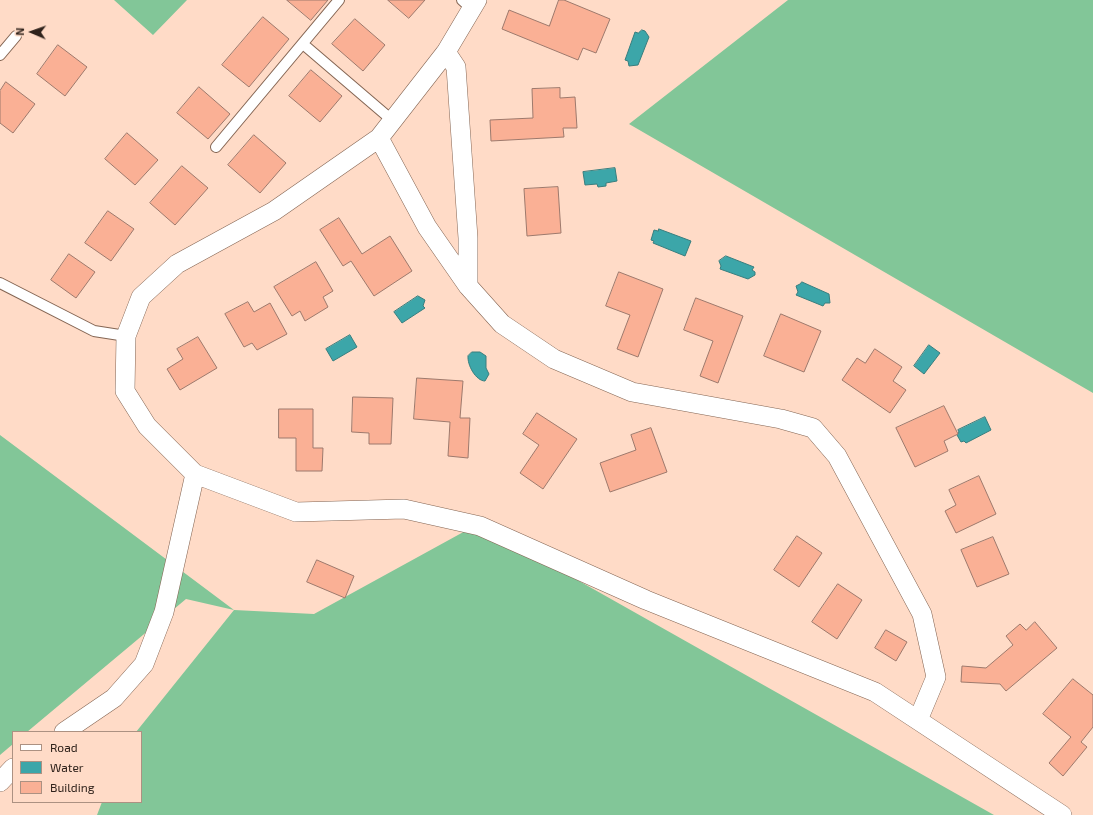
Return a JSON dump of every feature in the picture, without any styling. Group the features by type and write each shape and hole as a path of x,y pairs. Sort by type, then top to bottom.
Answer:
{"street":[{"path":"470,3 446,52 379,138 274,212 177,264 141,297 126,336 125,391 147,426 195,474 296,512 404,509 480,526 646,600 876,692 1062,815"},
{"path":"446,52 456,67 468,238 468,286"},
{"path":"379,138 427,226 468,286 502,324 554,359 632,392 781,419 814,428 837,456 922,614 936,678 918,720"},
{"path":"65,731 114,698 144,664 164,612 195,474"},
{"path":"0,782 12,769"}],"lane":[{"path":"216,147 340,0"},
{"path":"0,56 16,36"},
{"path":"303,44 393,121"},
{"path":"0,284 94,331 126,336"}],"green space":[{"path":"114,0 187,0 153,35"},
{"path":"788,0 1093,0 1093,393 629,124"},
{"path":"0,435 234,610 186,599 28,731 12,731 12,745 0,755"},
{"path":"478,524 994,815 97,815 102,803 142,803 142,731 137,731 234,610 314,614"}],"water":[{"path":"642,30 645,31 649,37 638,65 629,66 628,61 625,60 635,32 638,33"},
{"path":"615,168 617,181 606,183 606,186 598,187 597,184 585,185 583,172"},
{"path":"659,229 691,241 685,256 653,243 654,241 651,240 654,230 658,231"},
{"path":"726,256 754,267 752,270 755,272 755,275 748,279 720,269 721,266 719,261"},
{"path":"802,282 829,294 830,303 825,303 823,306 796,295 798,292 796,286"},
{"path":"418,296 425,300 423,306 425,308 402,323 394,312"},
{"path":"350,335 357,347 333,361 326,349"},
{"path":"929,345 940,353 924,374 914,366"},
{"path":"472,352 480,352 486,356 486,368 489,374 485,381 475,375 469,364 468,356"},
{"path":"985,417 991,430 966,443 964,441 961,442 957,435 959,432 958,430"}],"building":[{"path":"287,0 328,0 311,20"},
{"path":"388,0 425,0 409,18"},
{"path":"559,0 564,0 610,19 596,53 583,48 578,60 502,29 509,10 549,26"},
{"path":"263,17 289,39 249,87 222,65"},
{"path":"355,19 385,45 363,71 332,44"},
{"path":"58,45 87,67 65,96 37,74"},
{"path":"311,70 342,96 320,122 289,96"},
{"path":"6,82 35,104 13,133 0,123 0,91"},
{"path":"199,87 230,114 208,139 177,113"},
{"path":"560,88 560,98 575,97 577,128 563,128 564,137 491,141 490,120 533,118 532,89"},
{"path":"127,133 158,160 135,185 105,159"},
{"path":"254,135 286,163 260,193 228,165"},
{"path":"182,166 208,188 175,225 150,203"},
{"path":"558,187 561,233 527,236 524,189"},
{"path":"108,211 134,229 111,261 85,243"},
{"path":"339,218 362,254 390,236 412,271 374,296 351,261 343,266 320,230"},
{"path":"69,254 95,272 76,298 51,280"},
{"path":"316,262 333,291 323,297 328,307 305,321 300,311 292,316 274,287"},
{"path":"619,272 663,289 638,357 617,349 630,315 606,306"},
{"path":"696,298 743,316 718,383 700,376 713,341 684,330"},
{"path":"248,302 254,312 270,303 287,334 257,350 252,343 244,347 225,314"},
{"path":"781,314 821,331 804,372 764,356"},
{"path":"198,337 217,368 180,390 167,369 183,359 177,349"},
{"path":"875,349 902,367 893,381 906,390 890,413 842,380 857,358 865,363"},
{"path":"417,378 463,381 460,418 470,418 468,458 448,456 450,422 414,419"},
{"path":"353,397 393,398 391,444 369,444 369,433 352,432"},
{"path":"944,406 958,434 944,441 948,451 915,467 896,428"},
{"path":"279,409 313,409 313,448 323,448 322,471 296,471 296,438 279,438"},
{"path":"537,413 577,439 543,489 520,473 539,445 523,434"},
{"path":"651,428 667,472 610,492 600,463 636,450 631,435"},
{"path":"979,476 996,514 956,533 945,511 956,505 949,490"},
{"path":"797,536 822,553 799,587 774,570"},
{"path":"993,537 1009,574 977,587 961,550"},
{"path":"317,560 354,576 345,598 307,582"},
{"path":"838,584 862,600 837,639 812,622"},
{"path":"1035,622 1057,648 1006,691 1000,684 961,682 962,666 986,668 1013,645 1006,636 1020,624 1026,630"},
{"path":"886,630 907,642 896,661 875,648"},
{"path":"1073,679 1093,695 1093,727 1081,742 1087,747 1063,776 1049,763 1071,737 1043,714"}]}
